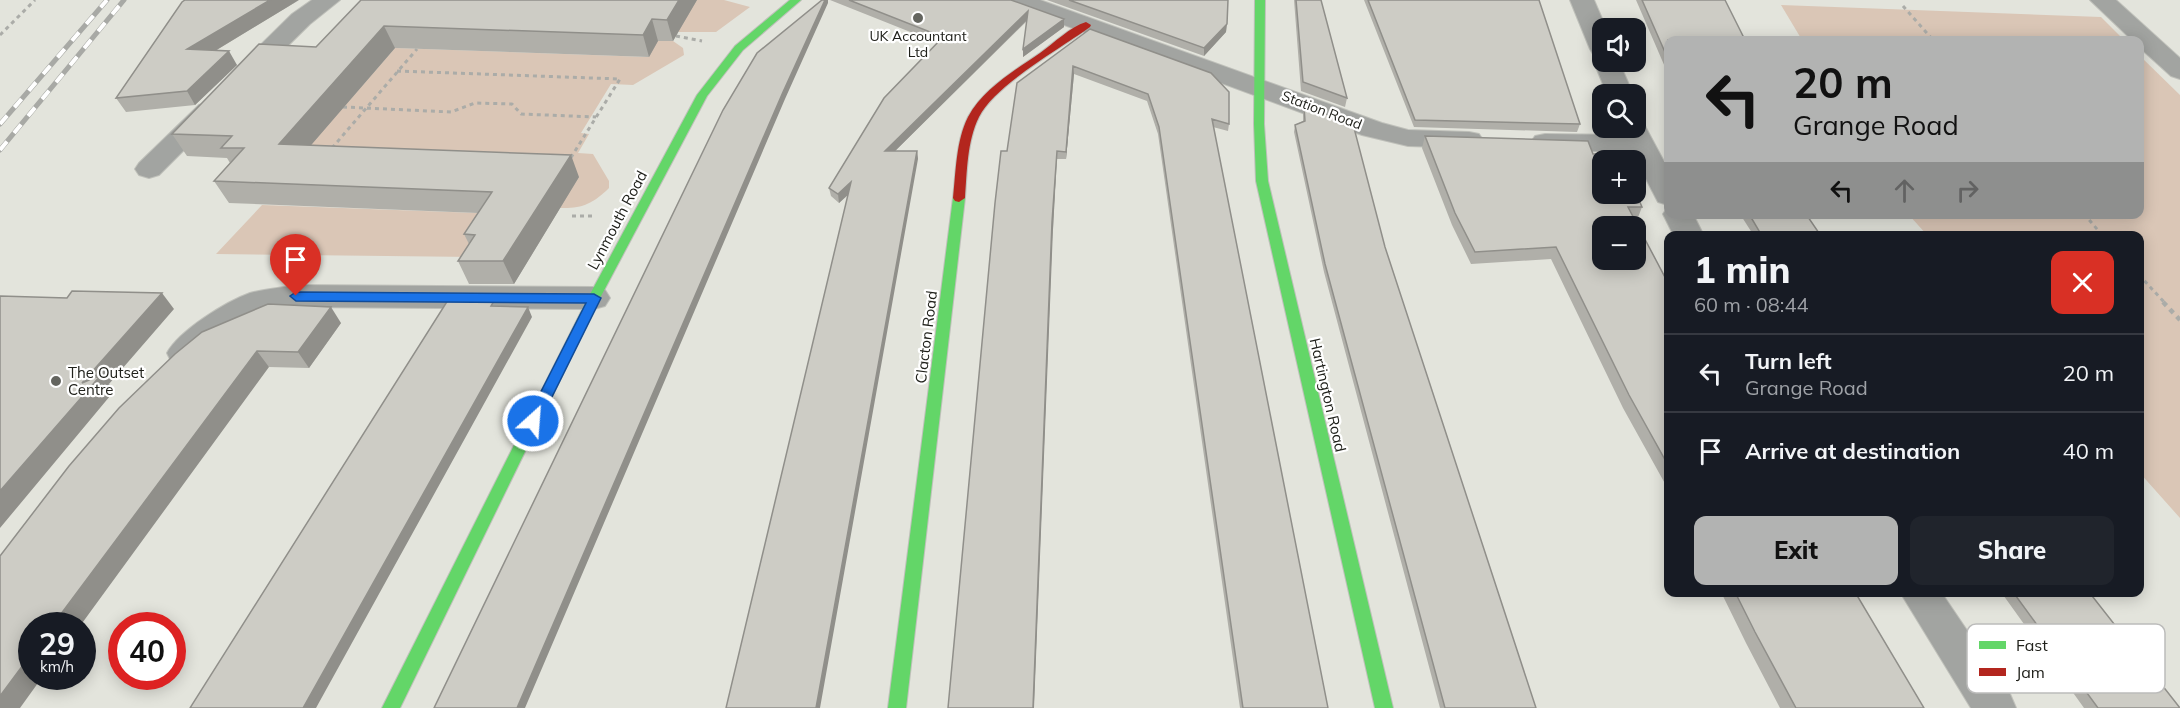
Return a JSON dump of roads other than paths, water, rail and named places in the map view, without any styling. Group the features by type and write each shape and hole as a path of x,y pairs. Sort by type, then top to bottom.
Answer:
{"street":[{"path":"149,169 301,19 328,0"},
{"name":"Lynmouth Road","path":"391,708 594,298 702,96 740,48 796,0"},
{"name":"Station Road","path":"1018,0 1396,137 1489,140"},
{"name":"Hartington Road","path":"1260,0 1261,87 1258,124 1262,181 1384,708"},
{"path":"1582,0 1592,24"},
{"path":"2102,0 2142,36"},
{"name":"Clacton Road","path":"897,708 967,134 975,113 993,94 1086,25"},
{"path":"2144,38 2180,71"},
{"path":"1524,141 1592,138"},
{"path":"1638,138 1664,188"},
{"path":"156,376 204,334 258,302 296,296 594,298"},
{"path":"1922,597 1967,665"},
{"path":"1985,693 1995,708"}],"railway":[{"path":"0,124 107,0"},
{"path":"0,150 124,0"}],"place":[{"name":"UK Accountant Ltd","path":"918,18"},
{"name":"The Outset Centre","path":"56,381"}]}
